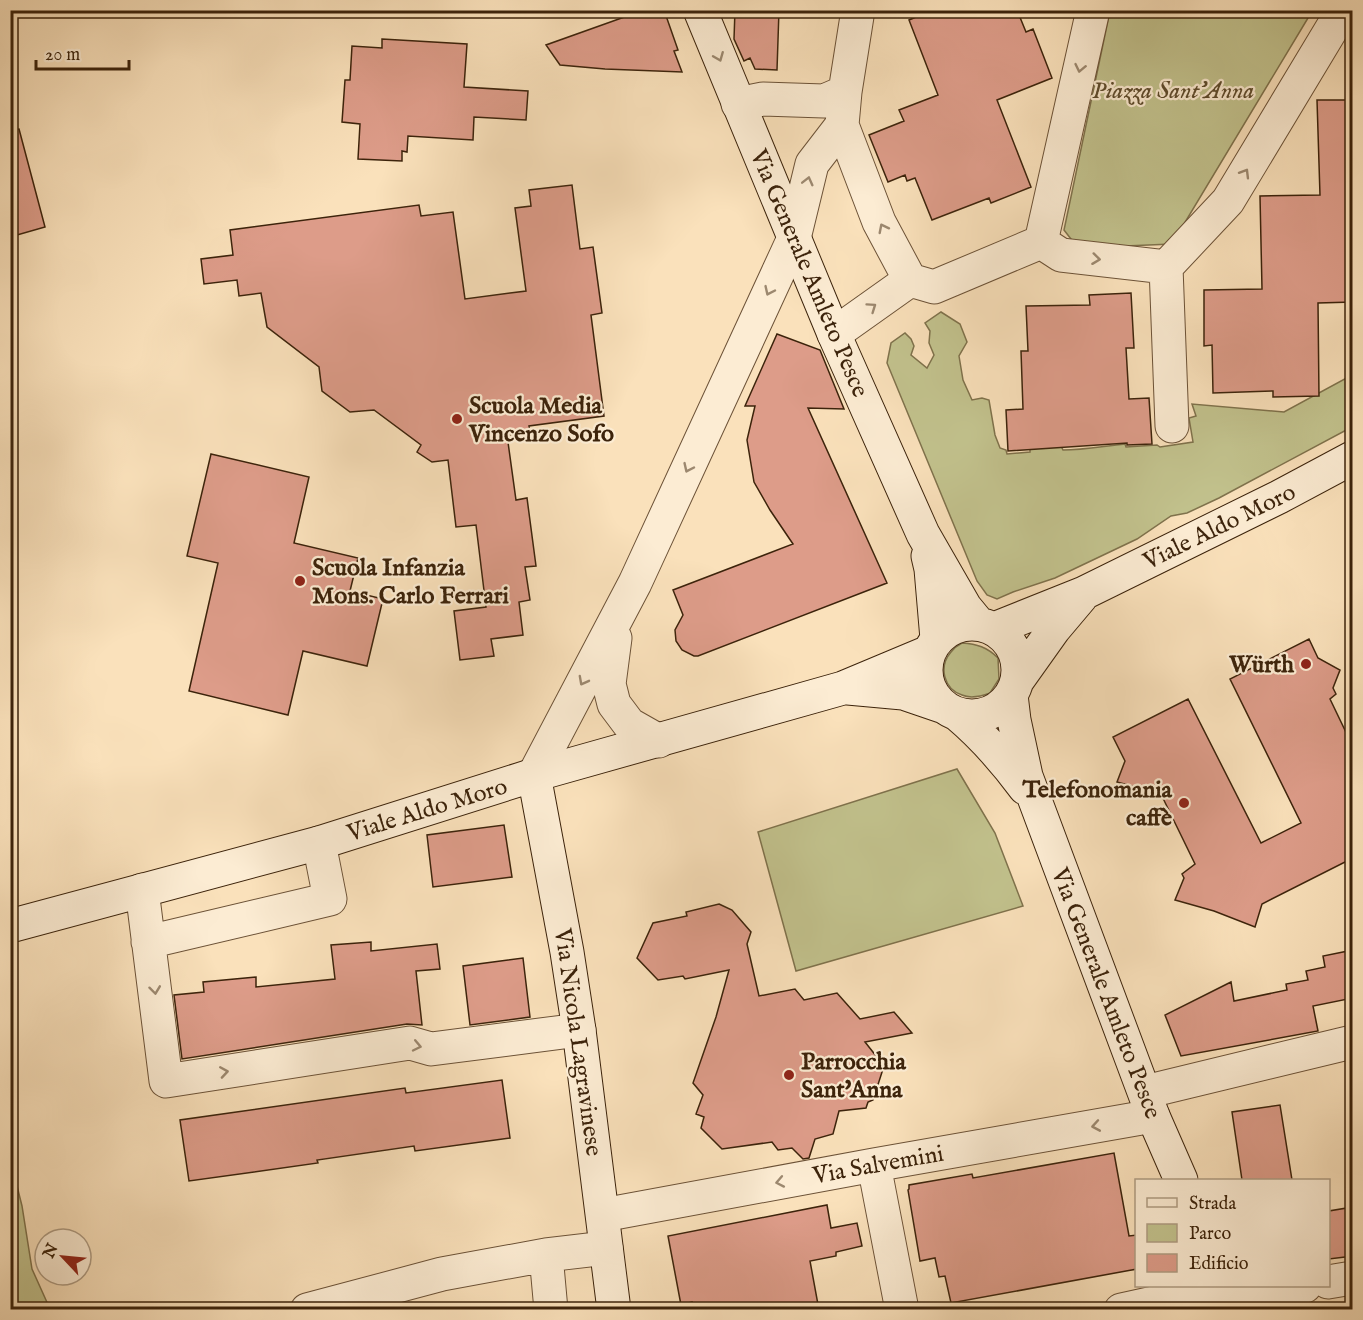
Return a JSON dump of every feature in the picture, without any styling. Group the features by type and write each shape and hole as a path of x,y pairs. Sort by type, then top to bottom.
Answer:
{"street":[{"name":"Via Generale Amleto Pesce","path":"700,10 834,334 923,534 965,607 986,627"},
{"path":"858,10 842,125 879,222 909,280 934,286 1041,242"},
{"path":"1041,242 1093,10"},
{"path":"1172,426 1166,267 1228,201 1343,10"},
{"path":"738,104 763,99 824,102 846,92"},
{"path":"658,741 629,724 614,704 609,684 618,624 794,238 812,164 842,125"},
{"path":"1041,242 1061,255 1166,267"},
{"path":"834,334 909,280"},
{"name":"Viale Aldo Moro","path":"986,627 1084,593 1353,458"},
{"name":"Via Generale Amleto Pesce","path":"923,534 931,569 933,646"},
{"path":"534,775 635,583"},
{"name":"Viale Aldo Moro","path":"1014,688 1053,629 1084,593"},
{"path":"964,624 986,627 1006,638 1014,651 1018,666 1014,688 1001,707 987,714 972,716 951,711 934,696 927,682 926,667 933,646 950,630 964,624"},
{"name":"Viale Aldo Moro","path":"10,926 319,843 534,775 843,688 933,646"},
{"name":"Viale Aldo Moro","path":"843,688 903,693 951,711"},
{"name":"Via Generale Amleto Pesce","path":"1014,688 1014,720 1026,776 1149,1104 1181,1179"},
{"name":"Via Generale Amleto Pesce","path":"951,711 976,730 1000,756 1036,804"},
{"name":"Via Nicola Lagravinese","path":"534,775 579,1030 614,1310"},
{"path":"148,942 330,899 319,843"},
{"path":"142,890 166,1081 410,1043 431,1049 579,1030"},
{"name":"Via Salvemini","path":"603,1215 874,1164 1149,1104 1353,1042"},
{"path":"874,1164 902,1310"},
{"path":"307,1310 442,1274 606,1248"},
{"path":"546,1256 551,1310"},
{"path":"1330,1282 1353,1278"},
{"path":"1121,1310 1297,1287"}],"green space":[{"name":"Piazza Sant'Anna","path":"1110,11 1307,11 1308,18 1172,244 1078,248 1064,230"},
{"path":"941,312 960,324 967,342 959,356 963,380 972,400 982,398 989,400 995,435 1000,448 1006,450 1007,454 1061,446 1063,450 1071,450 1125,444 1126,447 1157,445 1160,447 1193,442 1189,418 1196,416 1192,404 1284,412 1352,375 1352,427 1219,498 1187,513 1171,516 1137,539 1055,578 997,599 987,595 977,581 887,363 891,343 905,333 914,346 911,355 927,368 934,355 929,343 930,331 925,323"},
{"path":"962,643 982,647 998,658 999,679 990,693 969,697 956,692 947,683 944,671 947,658 953,649"},
{"path":"957,769 995,833 1023,906 796,971 758,832"},
{"path":"10,1168 13,1170 22,1206 33,1271 33,1287 40,1287 50,1309 11,1309"}],"building":[{"path":"644,10 664,10 678,50 674,51 682,72 560,65 546,45"},
{"path":"735,10 779,10 777,70 755,69 750,58 744,61 734,39"},
{"path":"933,10 1017,10 1026,32 1033,29 1052,78 997,100 1031,187 991,203 989,198 932,220 915,178 907,181 905,175 888,182 869,135 904,121 899,110 938,95 909,20"},
{"path":"382,39 467,44 464,87 528,91 526,120 474,117 473,140 408,136 407,152 402,151 402,161 358,159 360,124 342,122 345,80 350,80 352,46 382,48"},
{"path":"1317,100 1353,100 1353,302 1318,303 1319,396 1273,397 1273,391 1213,393 1212,345 1204,346 1204,290 1262,289 1260,196 1320,195"},
{"path":"19,129 45,227 10,237 10,130"},
{"name":"Scuola Media Vincenzo Sofo","path":"572,185 580,249 593,247 602,313 591,315 604,416 529,426 530,432 507,435 516,500 527,498 536,566 525,567 530,600 519,602 523,635 491,639 494,656 460,660 454,611 486,607 476,525 456,527 448,460 432,462 417,452 421,445 374,410 350,412 322,391 319,367 267,327 261,293 239,296 237,280 204,284 201,259 233,255 230,230 419,205 421,216 453,212 465,299 526,291 515,208 531,206 529,190"},
{"path":"1131,293 1134,348 1126,348 1129,399 1149,398 1152,444 1127,445 1127,443 1008,451 1006,410 1023,409 1021,351 1028,351 1026,306 1090,305 1089,295"},
{"path":"777,334 820,350 844,409 808,408 887,583 694,656 682,650 676,641 675,630 683,615 673,590 793,544 754,482 747,440 755,406 745,406"},
{"name":"Scuola Infanzia Mons. Carlo Ferrari","path":"211,454 309,477 294,543 358,558 350,591 383,599 367,666 303,651 288,715 189,691 218,563 187,556"},
{"path":"1309,639 1318,658 1340,670 1333,688 1336,694 1330,699 1353,747 1353,858 1262,904 1255,927 1214,911 1175,900 1184,878 1182,874 1195,864 1158,788 1141,792 1139,788 1117,782 1125,761 1113,737 1188,699 1261,843 1301,823 1230,679"},
{"path":"504,825 512,877 433,887 427,835"},
{"name":"Parrocchia Sant'Anna","path":"719,904 732,910 751,932 747,944 759,996 795,989 804,1000 837,993 860,1019 894,1012 912,1033 865,1042 884,1066 873,1100 868,1102 866,1108 839,1111 833,1134 815,1139 809,1158 803,1159 792,1148 778,1150 772,1142 722,1149 701,1128 704,1117 696,1114 703,1095 693,1083 716,1017 729,970 685,979 683,976 658,980 637,958 653,923 687,916 686,912"},
{"path":"371,942 371,951 437,944 440,969 416,971 422,1025 407,1024 182,1059 174,995 204,992 203,982 256,977 256,987 335,979 331,945"},
{"path":"1353,950 1353,998 1313,1006 1318,1031 1181,1056 1165,1015 1231,982 1234,1001 1287,990 1286,984 1308,980 1306,971 1325,967 1323,956"},
{"path":"523,958 530,1017 470,1025 463,966"},
{"path":"502,1080 510,1138 415,1151 414,1146 317,1160 318,1163 189,1181 180,1120 405,1088 406,1093"},
{"path":"1280,1105 1292,1179 1242,1179 1232,1112"},
{"path":"1114,1153 1129,1236 1135,1235 1135,1269 951,1303 945,1276 939,1277 935,1258 920,1261 908,1190 909,1185 972,1174 973,1178"},
{"path":"827,1205 831,1228 857,1223 862,1246 836,1252 836,1256 810,1261 819,1310 693,1310 692,1302 681,1305 668,1236"},
{"path":"1353,1207 1353,1256 1330,1259 1330,1211"}],"place":[{"name":"Scuola Media Vincenzo Sofo","path":"457,419"},
{"name":"Scuola Infanzia Mons. Carlo Ferrari","path":"300,581"},
{"name":"Würth","path":"1306,664"},
{"name":"Telefonomania caffè","path":"1184,803"},
{"name":"Parrocchia Sant'Anna","path":"789,1075"}]}
